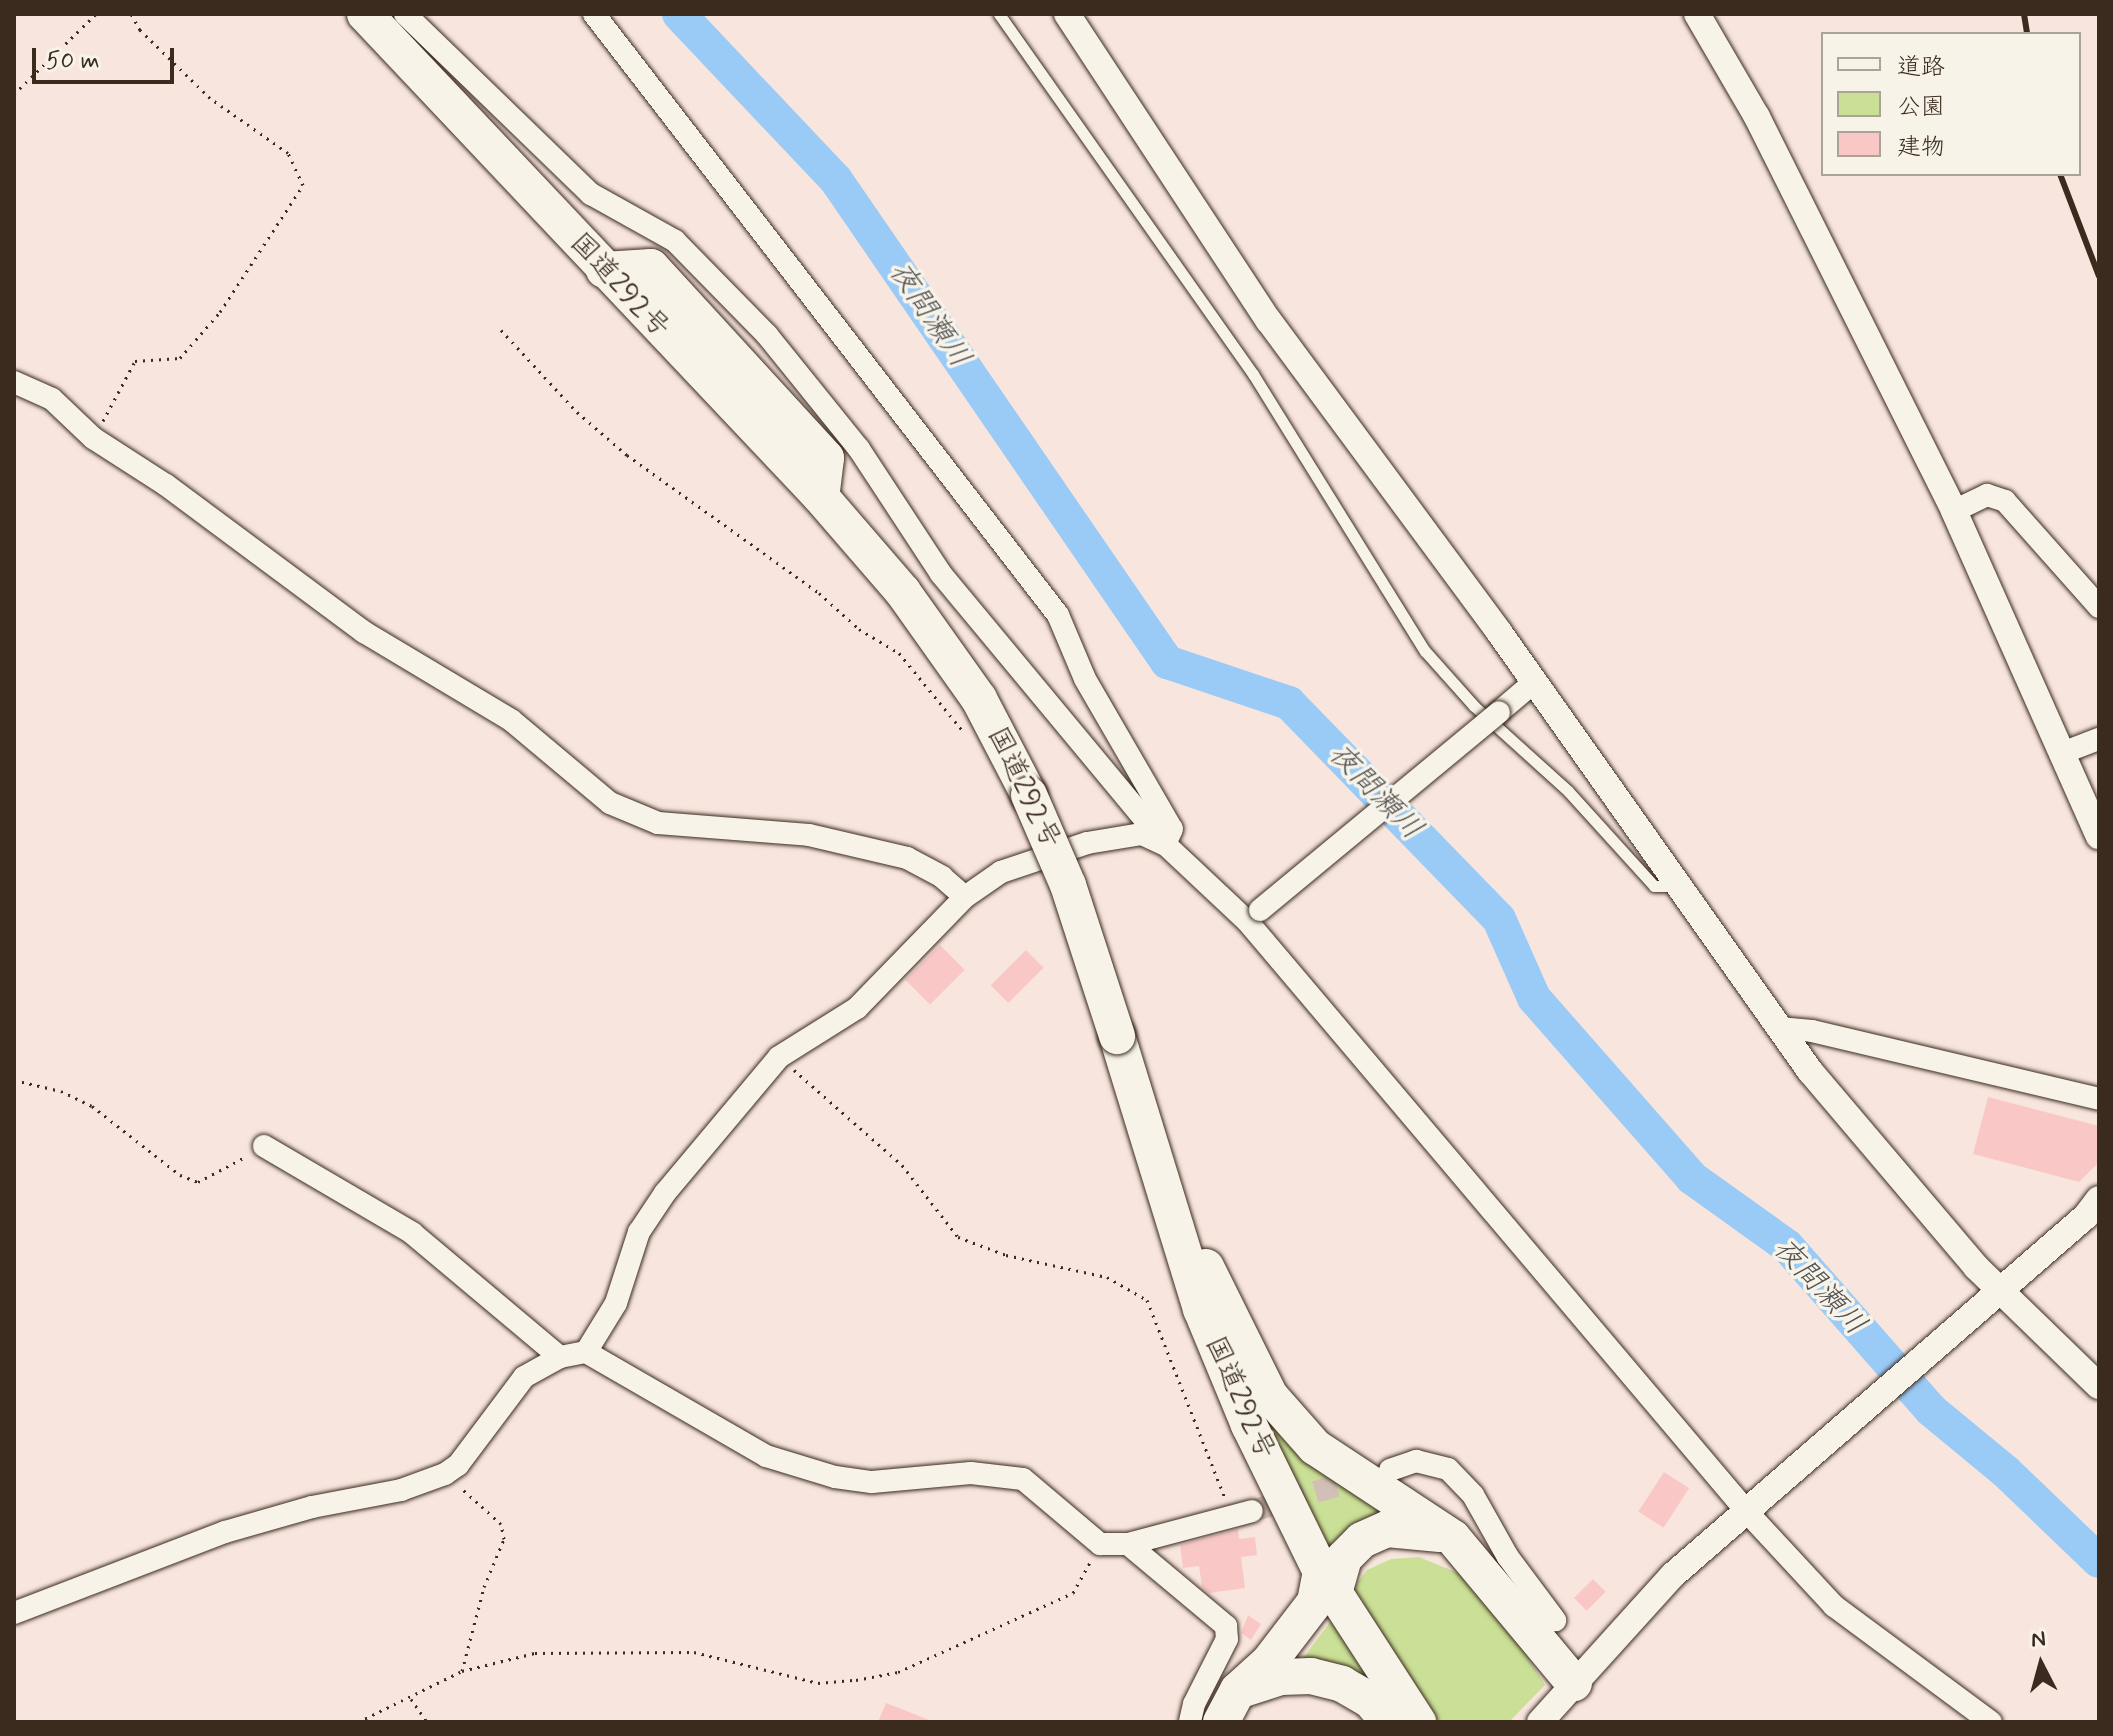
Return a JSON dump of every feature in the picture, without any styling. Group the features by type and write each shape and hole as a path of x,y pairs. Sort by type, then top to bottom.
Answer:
{"highway":[{"name":"国道292号","path":"365,14 821,497 903,592 979,699 1029,795 1068,885 1201,1309 1249,1425 1327,1582 1418,1722"},
{"path":"1158,1172 1270,1396 1315,1447 1453,1538 1574,1683"},
{"path":"1221,1722 1238,1690 1269,1662 1344,1558 1362,1540 1387,1529 1415,1528 1453,1538"},
{"path":"1238,1690 1281,1677 1311,1676 1342,1684 1370,1700 1389,1722"}],"street":[{"path":"405,14 591,194 675,241 767,335 859,449 941,574 1165,844 1254,916 1834,1606 1991,1722"},
{"path":"594,14 716,177 878,376 988,530 1058,615 1085,679 1172,829 1165,844"},
{"path":"1067,14 1269,321 1779,1028 1997,1289 2099,1386"},
{"path":"1697,14 1757,117 1954,511 2099,836"},
{"path":"14,382 52,399 93,438 166,485 364,632 511,720 610,803 658,823 809,835 907,858 942,877 965,897"},
{"path":"1954,511 1987,495 2005,501 2099,607"},
{"path":"1254,916 1533,683"},
{"path":"2062,753 2097,742"},
{"path":"586,1352 616,1303 639,1232 665,1193 779,1057 857,1008 965,897 1001,872 1087,843 1142,834 1165,844"},
{"path":"1779,1028 1812,1031 2099,1099"},
{"path":"264,1146 412,1233 560,1357"},
{"path":"1540,1722 1673,1575 1753,1509 1997,1289 2086,1216 2099,1199"},
{"path":"14,1613 225,1532 312,1507 401,1490 445,1474 458,1465 524,1377 560,1357 586,1352 766,1456 835,1477 872,1482 971,1473 1023,1479 1100,1544 1128,1544 1242,1514"},
{"path":"1390,1470 1416,1461 1448,1469 1473,1495 1508,1557 1555,1620"},
{"path":"1128,1544 1226,1626 1227,1639 1194,1704 1190,1722"}],"lane":[{"path":"999,14 1253,374 1425,651 1474,706 1568,791 1654,886 1676,886"}],"path":[{"path":"14,94 96,14"},
{"path":"93,438 135,361 180,358 220,312 303,185 288,153 210,98 140,30 131,14"},
{"path":"501,330 577,412 627,455 819,593 859,629 899,653 943,701 967,737"},
{"path":"779,1057 902,1165 958,1237 1006,1255 1107,1277 1147,1300 1242,1514"},
{"path":"14,1080 61,1091 92,1106 180,1175 198,1182 264,1146"},
{"path":"445,1474 501,1524 504,1539 484,1587 462,1671"},
{"path":"358,1722 411,1699 462,1671 535,1653 694,1652 818,1683 898,1672 1073,1593 1100,1544"},
{"path":"411,1699 427,1722"}],"green space":[{"path":"1246,1385 1411,1518 1334,1563"},
{"path":"1419,1557 1458,1573 1496,1607 1545,1685 1509,1722 1435,1722 1355,1599 1356,1585 1367,1570 1391,1559"},
{"path":"1334,1617 1386,1701 1292,1673"}],"building":[{"path":"940,945 965,970 930,1004 905,980"},
{"path":"1026,950 1044,968 1008,1003 991,985"},
{"path":"1988,1097 2099,1126 2099,1162 2079,1182 1973,1154"},
{"path":"1664,1472 1689,1488 1664,1528 1638,1511"},
{"path":"1238,1529 1239,1539 1255,1537 1257,1555 1241,1557 1245,1588 1209,1593 1202,1587 1199,1566 1183,1568 1180,1545"},
{"path":"1593,1579 1606,1592 1587,1611 1574,1598"},
{"path":"1248,1615 1261,1624 1251,1640 1241,1633"},
{"path":"886,1703 932,1721 932,1722 878,1722"}],"waterway":[{"name":"夜間瀬川","path":"679,14 836,180 1167,662 1289,703 1499,919 1534,998 1692,1178 1787,1246 1931,1410 2005,1471 2099,1561"}],"tunnel":[{"path":"1252,1511 1365,1477"}],"railway":[{"path":"2024,14 2027,32"},
{"path":"2061,176 2099,276"}]}
